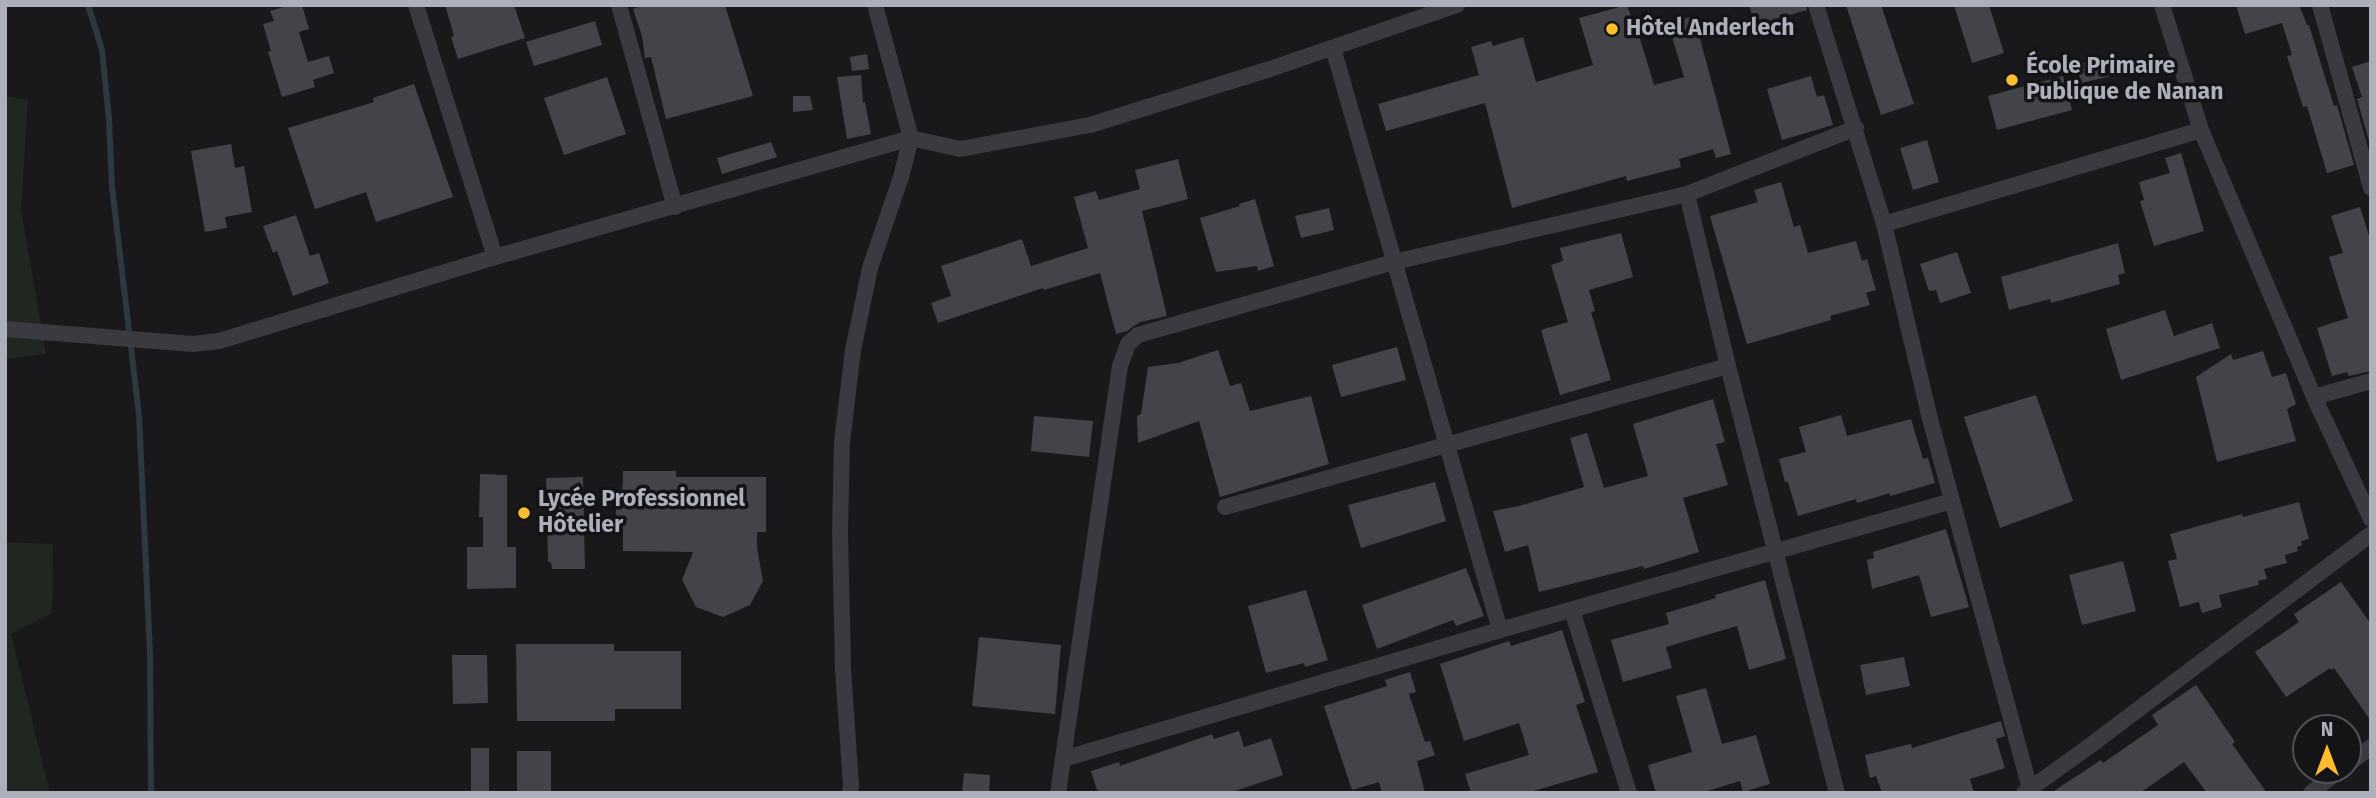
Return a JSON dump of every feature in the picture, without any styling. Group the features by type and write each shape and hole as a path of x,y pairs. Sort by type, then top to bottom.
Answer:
{"street":[{"path":"416,5 495,257"},
{"path":"619,5 675,207"},
{"path":"850,793 840,532 842,442 853,350 870,268 901,177 911,138 875,5"},
{"path":"5,329 194,344 219,341 495,257 911,138 960,149 1090,125 1333,48 1457,5"},
{"path":"1816,5 1884,224 1930,419 2027,791 2371,534"},
{"path":"2162,5 2201,130 2314,397 2371,519"},
{"path":"2320,5 2370,181"},
{"path":"1333,48 1500,630"},
{"path":"1058,793 1120,366 1128,344 1138,335 1394,262 1687,194 1856,128"},
{"path":"1884,224 2201,130"},
{"path":"1687,194 1837,793"},
{"path":"1225,507 1728,366"},
{"path":"2314,397 2371,381"},
{"path":"1063,759 1952,501"},
{"path":"1572,610 1629,793"}],"shaded area":[{"path":"5,96 28,100 21,210 46,354 5,359"},
{"path":"5,542 53,544 52,613 11,634 50,793 5,793"}],"building":[{"path":"290,5 302,5 309,29 299,32 308,62 329,56 334,73 313,80 315,87 282,97 268,52 271,51 263,24 274,21 270,11"},
{"path":"445,5 514,5 525,38 458,59"},
{"path":"644,5 725,5 753,96 666,119 651,57 645,58 642,36 633,9"},
{"path":"1627,5 1633,16 1654,85 1684,77 1668,23 1694,16 1731,154 1716,158 1713,149 1679,159 1681,167 1627,181 1626,176 1512,208 1485,103 1386,131 1378,104 1479,75 1471,47 1491,41 1493,46 1523,37 1536,82 1593,65 1579,18"},
{"path":"1749,5 1806,5 1807,10 1755,25"},
{"path":"1846,5 1881,5 1914,104 1881,115"},
{"path":"1954,5 1989,5 2004,53 1972,63"},
{"path":"2236,5 2299,5 2309,25 2334,106 2337,105 2354,165 2327,173 2307,106 2303,107 2287,56 2292,55 2282,23 2245,34"},
{"path":"595,21 602,45 534,66 526,42"},
{"path":"867,54 869,69 852,71 850,57"},
{"path":"2111,56 2116,75 2081,83 2076,64"},
{"path":"2371,61 2371,148 2357,99 2362,97 2352,67"},
{"path":"861,75 863,103 865,102 871,134 847,139 837,77"},
{"path":"1811,76 1817,97 1824,95 1833,125 1782,140 1767,89"},
{"path":"2063,76 2072,110 1997,130 1988,96"},
{"path":"607,77 626,134 564,155 544,98"},
{"path":"414,84 453,197 376,222 366,192 315,209 288,128 374,102 373,98"},
{"path":"793,96 810,96 813,110 793,112"},
{"path":"1927,140 1939,182 1913,190 1900,148"},
{"path":"771,142 777,157 722,174 717,158"},
{"path":"231,144 235,168 244,166 252,212 225,217 227,228 205,232 191,151"},
{"path":"2181,153 2204,231 2154,246 2140,201 2144,200 2139,182 2170,173 2165,158"},
{"path":"1178,159 1188,199 1142,211 1167,316 1140,322 1127,331 1116,334 1100,273 1044,290 1043,288 938,323 931,303 951,296 941,266 1022,239 1031,266 1088,248 1074,197 1096,191 1099,200 1140,189 1135,170"},
{"path":"1781,182 1794,227 1800,225 1808,253 1856,241 1862,261 1867,259 1876,290 1866,293 1870,305 1830,316 1831,320 1747,344 1710,216 1758,202 1754,190"},
{"path":"1255,199 1274,266 1258,271 1257,266 1216,272 1200,218"},
{"path":"2360,207 2371,242 2371,371 2349,376 2347,372 2332,376 2317,328 2348,318 2329,257 2343,253 2331,216"},
{"path":"1329,208 1334,230 1301,238 1295,216"},
{"path":"296,215 310,256 319,253 329,283 293,296 277,251 273,253 263,226"},
{"path":"1621,233 1633,277 1589,290 1595,311 1591,312 1611,380 1560,395 1541,330 1568,322 1551,265 1563,261 1560,248"},
{"path":"2118,243 2125,273 2118,275 2120,284 2051,303 2050,299 2009,310 2001,277"},
{"path":"1957,252 1971,293 1940,303 1936,290 1929,291 1920,264"},
{"path":"2165,310 2174,336 2212,323 2220,348 2121,380 2106,329"},
{"path":"1397,347 1406,380 1341,397 1332,365"},
{"path":"1218,350 1230,386 1241,383 1250,411 1311,396 1329,464 1220,497 1199,421 1138,443 1137,416 1141,414 1148,367 1178,363"},
{"path":"2263,351 2272,377 2286,373 2296,404 2287,409 2296,441 2217,462 2196,377 2231,354 2233,360"},
{"path":"2036,395 2073,501 2000,528 1964,417"},
{"path":"1713,399 1725,442 1716,444 1728,485 1683,498 1699,552 1644,569 1643,566 1539,592 1528,545 1505,552 1493,511 1584,487 1570,438 1587,433 1604,488 1648,476 1633,424"},
{"path":"1841,415 1847,436 1911,419 1923,459 1928,458 1935,483 1857,503 1856,499 1798,516 1779,459 1806,452 1799,427"},
{"path":"1034,416 1093,421 1089,457 1031,451"},
{"path":"623,471 676,471 676,477 766,477 766,532 757,532 763,581 750,605 723,617 696,607 682,580 693,552 623,551 623,520 616,520 616,500 622,500"},
{"path":"480,474 507,475 507,547 516,547 516,588 467,589 467,547 483,547 483,517 479,517"},
{"path":"583,477 585,569 552,569 551,562 548,562 546,478"},
{"path":"1435,482 1446,521 1361,548 1348,505"},
{"path":"2299,502 2309,539 2301,541 2302,545 2297,547 2298,551 2285,555 2287,563 2264,569 2267,579 2258,581 2259,585 2219,595 2222,607 2202,613 2199,602 2180,607 2168,561 2177,559 2170,534"},
{"path":"1946,529 1969,607 1931,617 1919,575 1872,589 1867,560 1874,558 1873,552"},
{"path":"2123,561 2136,611 2082,625 2069,575"},
{"path":"1466,568 1484,616 1456,626 1453,620 1377,649 1362,605"},
{"path":"1765,580 1786,659 1749,670 1737,626 1666,647 1672,668 1623,682 1611,640 1669,624 1666,613"},
{"path":"2341,582 2371,624 2371,721 2334,668 2286,697 2255,652 2299,622 2294,614"},
{"path":"1306,590 1328,660 1305,667 1304,663 1266,673 1248,606"},
{"path":"1562,630 1585,702 1576,705 1598,772 1527,793 1471,793 1465,774 1529,755 1519,723 1464,741 1440,664 1509,641 1511,646"},
{"path":"979,637 1061,645 1055,714 972,706"},
{"path":"516,644 614,644 614,651 681,651 681,709 615,709 615,721 517,721"},
{"path":"452,655 487,655 488,703 453,704"},
{"path":"1904,657 1910,686 1866,695 1860,665"},
{"path":"1410,672 1416,692 1409,694 1425,742 1430,741 1435,755 1417,761 1425,793 1382,793 1379,782 1352,790 1324,706 1387,686 1385,680"},
{"path":"2196,685 2235,742 2232,744 2267,793 2207,793 2184,762 2140,793 2051,793 2101,760 2103,763 2158,725 2152,715"},
{"path":"1706,688 1722,744 1756,735 1770,784 1743,792 1740,781 1701,793 1656,793 1648,765 1692,752 1676,696"},
{"path":"2001,721 2005,736 1996,739 2005,768 1970,779 1974,793 1882,793 1876,776 1870,778 1865,755 1911,744 1912,748"},
{"path":"1239,731 1244,747 1271,738 1283,775 1229,793 1098,793 1091,771 1119,762 1120,766 1212,734 1214,739"},
{"path":"471,748 489,748 489,793 471,793"},
{"path":"517,751 551,751 551,793 517,793"},
{"path":"964,773 990,775 989,793 962,793"}],"waterway":[{"path":"88,5 102,50 112,187 139,415 150,653 151,793"}],"place":[{"name":"Hôtel Anderlech","path":"1612,29"},
{"name":"École Primaire Publique de Nanan","path":"2012,80"},
{"name":"Lycée Professionnel Hôtelier","path":"524,513"}]}
